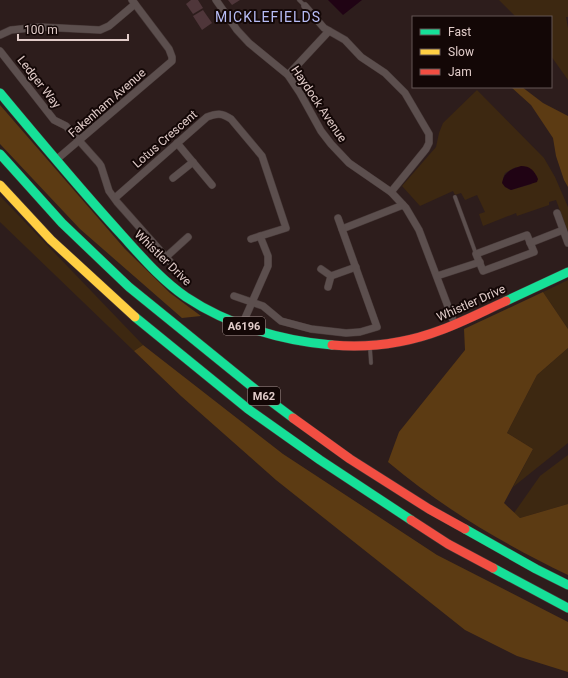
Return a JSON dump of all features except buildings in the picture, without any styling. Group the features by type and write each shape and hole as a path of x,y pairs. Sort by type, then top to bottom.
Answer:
{"main road":[{"name":"Whistler Drive","path":"0,93 100,211 159,274 183,294 202,307 268,335 292,341 333,346 387,344 411,339 455,326 568,272"},
{"name":"M62","path":"0,154 62,223 129,287 261,394 350,459 429,509 536,569 568,585"},
{"name":"M62","path":"0,185 51,240 129,312 248,409 320,460 448,544 568,608"}],"street":[{"name":"Haydock Avenue","path":"216,0 237,30 249,43 288,75 331,144 349,163 391,192 403,205 419,230 455,326"},
{"path":"0,35 11,30 40,27 100,30 109,26 133,2"},
{"name":"Fakenham Avenue","path":"56,160 172,61 169,49 133,2"},
{"path":"305,6 324,28 345,40 361,57 385,72 396,82 406,93 429,134 429,143 426,149 391,192"},
{"path":"288,75 329,31"},
{"name":"Ledger Way","path":"0,51 54,120 66,126 80,140 101,166 109,191 117,202 173,265"},
{"name":"Lotus Crescent","path":"115,198 207,117 216,114 224,115 230,119 262,156 286,228 260,236"},
{"path":"177,143 212,185"},
{"path":"173,178 193,162"},
{"path":"342,229 403,205"},
{"path":"557,213 568,243"},
{"path":"234,296 268,309 281,321 321,331 360,332 377,327 338,218"},
{"path":"530,243 563,230"},
{"path":"527,235 530,243 534,252 483,271 476,254 527,235"},
{"path":"242,325 268,266 268,256 260,236 251,240"},
{"path":"166,257 188,237"},
{"path":"436,276 480,262"},
{"path":"331,276 356,267"},
{"path":"321,269 331,276"},
{"path":"328,287 331,276"}],"lane":[{"path":"299,0 305,6"},
{"path":"454,197 476,254"},
{"path":"370,345 371,363"}],"shaded area":[{"path":"328,0 362,0 343,15"},
{"path":"499,0 568,0 568,17 566,17 568,28 568,80 552,57 552,16 515,16"},
{"path":"512,88 523,88 543,103 568,116 568,187 564,180 556,156 553,138 531,105"},
{"path":"477,90 544,158 555,177 568,207 568,232 556,200 549,202 549,205 517,216 516,213 483,226 479,214 485,212 477,195 465,200 461,193 455,195 453,191 420,206 402,186 436,147 443,123","holes":["516,167 532,184 511,190 508,189 503,178 505,173"]},
{"path":"0,105 125,249 170,293 201,316 182,318 80,229 0,144"},
{"path":"521,166 529,168 535,173 538,179 537,182 511,190 505,187 502,183 504,176 511,170"},
{"path":"0,196 143,345 134,351 0,222"},
{"path":"568,280 568,329 543,292"},
{"path":"543,292 568,329 568,348 537,375 507,433 533,449 504,503 520,518 568,504 568,575 497,538 474,524 408,479 388,462 399,432 465,350 464,329"},
{"path":"143,345 283,454 437,555 568,622 568,672 517,656 465,630 276,480 181,396 134,351"},
{"path":"568,348 568,443 513,487 533,449 507,433 537,375"},
{"path":"568,455 568,504 520,518 514,513 540,476"}],"traffic: fast":[{"path":"0,93 105,217 168,283 186,297 220,316 256,330 294,340 332,345"},
{"path":"0,154 62,223 129,287 261,394 293,418"},
{"path":"506,301 568,272"},
{"path":"135,317 248,409 320,460 411,520"},
{"path":"465,529 536,569 568,585"},
{"path":"493,568 568,608"}],"traffic: slow":[{"path":"0,185 51,240 135,317"}],"traffic: jam":[{"path":"332,345 359,346 387,344 415,338 449,327 506,301"},
{"path":"293,418 350,459 429,509 465,529"},
{"path":"411,520 448,544 493,568"}],"district":[{"name":"MICKLEFIELDS","path":"268,17"}]}
